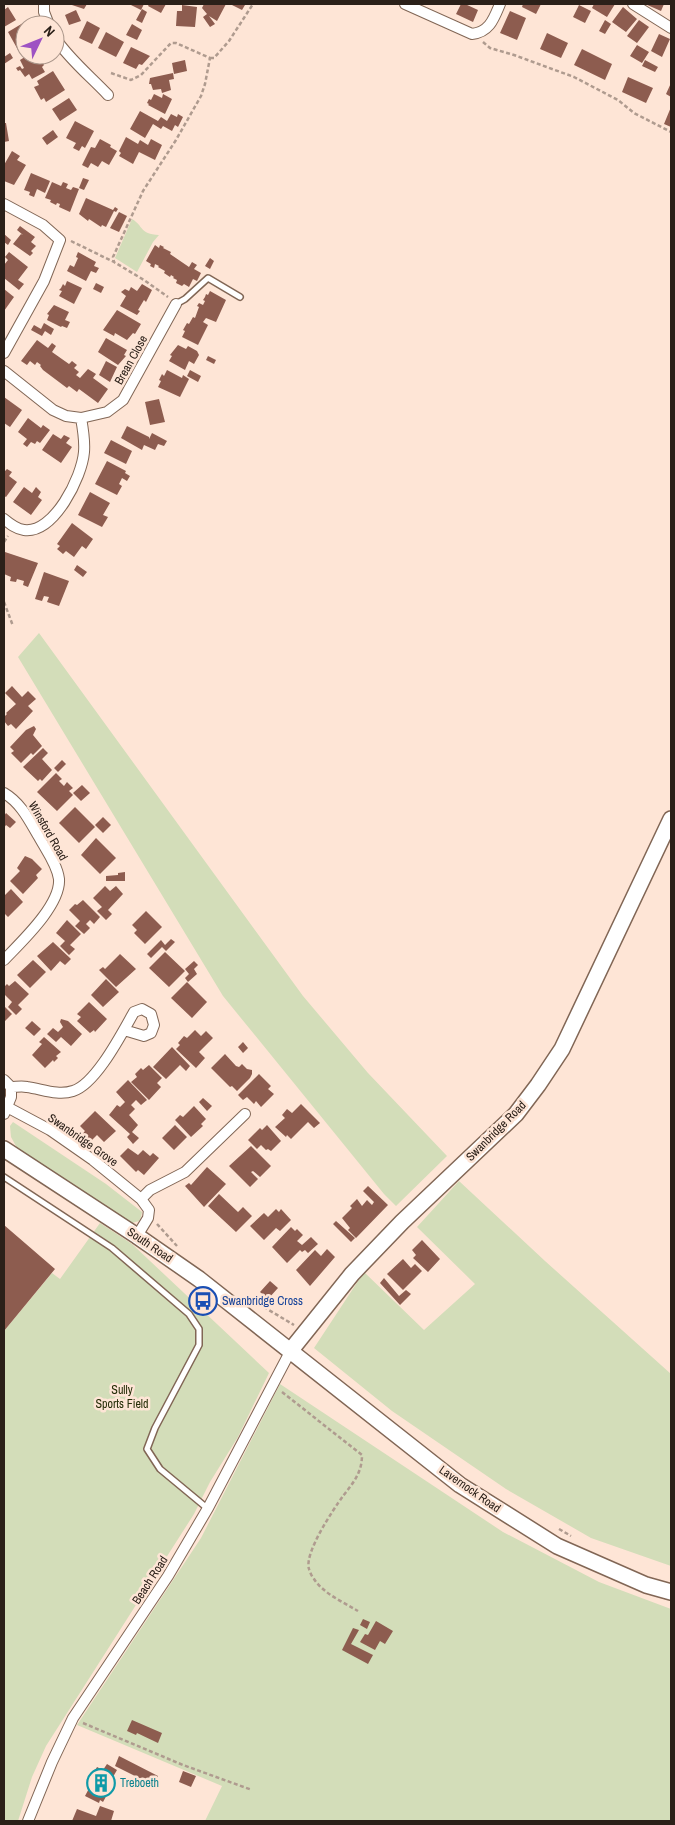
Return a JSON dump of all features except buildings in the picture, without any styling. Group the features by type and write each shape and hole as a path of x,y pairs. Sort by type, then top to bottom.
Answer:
{"main road":[{"name":"Swanbridge Road","path":"291,1350 352,1274 402,1222 516,1114 538,1085 562,1049 671,819"},
{"name":"South Road","path":"4,1149 199,1279 291,1350"},
{"name":"Lavernock Road","path":"291,1350 460,1485 557,1546 646,1585 671,1592"}],"street":[{"path":"405,4 476,33 492,23 500,4"},
{"path":"633,4 671,28"},
{"path":"65,52 108,95"},
{"path":"4,206 43,225 60,240 44,281 4,354"},
{"name":"Brean Close","path":"81,418 108,412 123,400 176,304"},
{"path":"4,371 53,410 66,416 81,418 84,433 84,454 75,483 58,512 39,528 25,530 15,527 4,518"},
{"name":"Winsford Road","path":"4,793 14,799 24,811 54,864 59,878 58,892 49,908 4,960"},
{"path":"6,1110 11,1096 8,1083 51,1092 74,1091 94,1076 124,1030"},
{"name":"Swanbridge Grove","path":"6,1110 50,1130 93,1160 141,1198"},
{"path":"137,1236 148,1218 149,1210 141,1198 150,1190 186,1172 245,1114"},
{"name":"Beach Road","path":"28,1821 49,1769 73,1718 168,1576 208,1508 291,1350"}],"lane":[{"path":"176,304 185,299 208,278 240,297"},
{"path":"4,1177 112,1248 189,1314 200,1329 199,1345 155,1428 148,1449 160,1470 208,1508"}],"path":[{"path":"111,73 131,80 141,74 171,44 176,44 214,58 229,41 253,4"},
{"path":"476,33 490,48 514,54 574,77 618,100 634,113 671,132"},
{"path":"114,262 113,257 143,191 176,140 201,96 210,58"},
{"path":"60,240 66,239 114,262 144,280 176,304"},
{"path":"4,602 13,626"},
{"path":"148,1218 159,1226 180,1250"},
{"path":"246,1297 304,1332"},
{"path":"272,1383 362,1455 362,1465 359,1474 330,1515 312,1548 308,1567 314,1580 328,1593 358,1611"},
{"path":"555,1527 572,1536"},
{"path":"73,1718 183,1765 252,1790"}],"green space":[{"path":"132,219 148,233 159,235 153,242 137,272 115,258"},
{"path":"39,633 303,996 368,1073 447,1156 396,1206 384,1194 223,996 18,657"},
{"path":"13,1122 106,1184 142,1212 139,1221 132,1223 125,1219 17,1148 11,1137 10,1126"},
{"path":"459,1181 671,1374 671,1566 591,1538 506,1489 392,1411 314,1348 364,1272 424,1330 475,1284 417,1227"},
{"name":"Sully Sports Field","path":"100,1223 132,1244 269,1373 238,1437 210,1482 194,1514 46,1746 32,1777 18,1821 4,1821 4,1331 52,1273 60,1279"},
{"path":"280,1384 503,1532 599,1582 671,1609 671,1821 205,1821 222,1786 77,1725 201,1538"}],"place":[{"name":"Swanbridge Cross","path":"203,1301"},
{"name":"Treboeth","path":"101,1783"}]}
